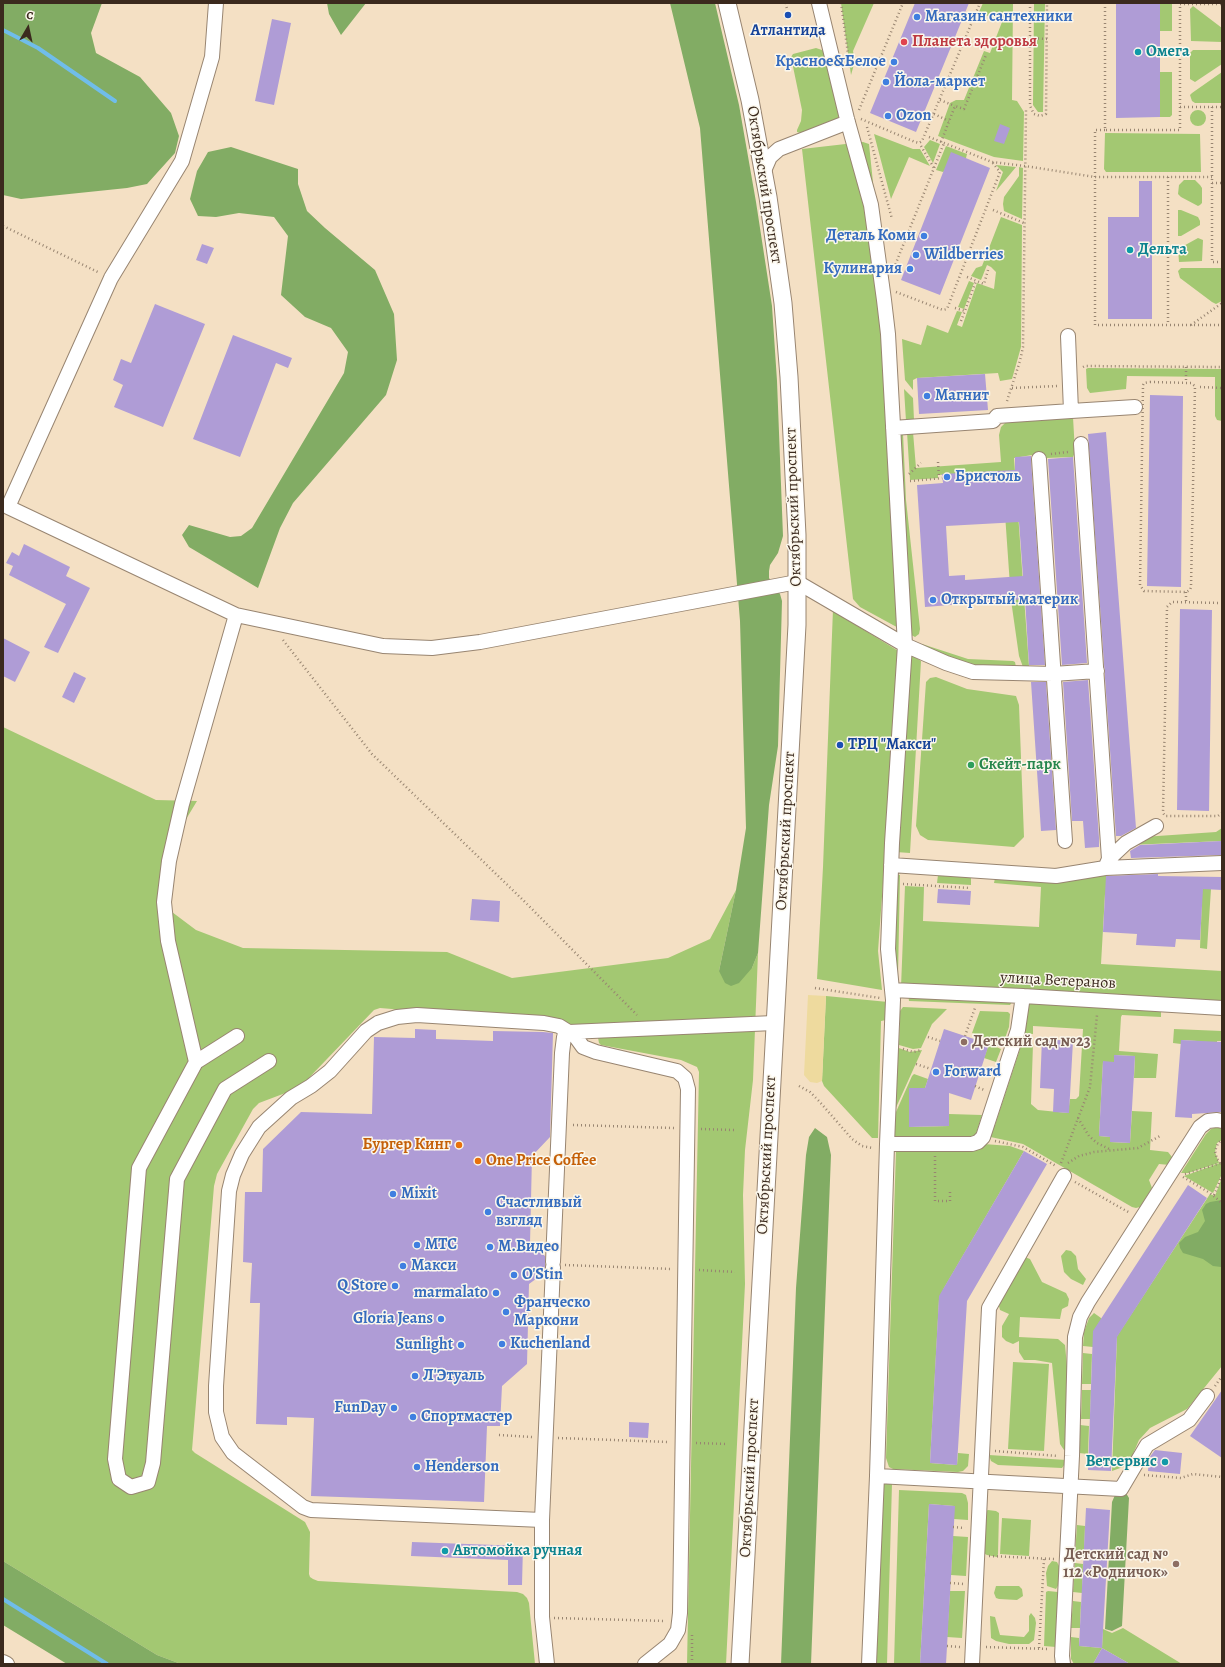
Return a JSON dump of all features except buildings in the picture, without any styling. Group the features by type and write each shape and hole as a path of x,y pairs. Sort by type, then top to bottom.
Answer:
{"main road":[{"name":"Октябрьский проспект","path":"727,3 750,100 783,303 794,471 797,582 793,699 774,1023 740,1664"}],"street":[{"path":"216,3 212,57 182,161 111,278 5,507 236,615 383,646 432,648 480,642 797,582 905,645 946,663 974,672 1053,674 1097,671"},
{"path":"819,3 855,118 871,205 888,334 905,645 891,865 888,948 886,1144 877,1476 869,1664"},
{"path":"763,173 770,157 779,149 855,118"},
{"path":"1068,336 1071,411"},
{"path":"893,428 993,421 997,416 1135,407"},
{"path":"1081,447 1097,671 1107,864"},
{"path":"1039,459 1065,841"},
{"path":"196,1062 168,941 164,902 169,861 182,804 236,615"},
{"path":"1107,864 1126,843 1156,826"},
{"path":"891,865 1056,876 1107,864 1222,863"},
{"name":"улица Ветеранов","path":"887,994 1023,996 1222,1008"},
{"path":"886,1144 972,1144 978,1142 983,1137 1018,1030 1023,996"},
{"path":"542,1520 311,1510 303,1507 233,1453 222,1437 216,1412 216,1386 229,1191 233,1175 242,1154 259,1127 291,1098 311,1086 330,1071 366,1032 378,1023 397,1017 417,1015 544,1023 559,1026 575,1036 583,1047 596,1052 677,1071 685,1078 688,1089 679,1621 678,1630 670,1644 645,1664"},
{"path":"547,1664 542,1617 542,1520 545,1438 556,1265 562,1053 564,1037 569,1032 774,1023"},
{"path":"237,1036 196,1062 139,1168 115,1460 119,1479 131,1487 148,1482 153,1463 177,1179 225,1089 270,1061"},
{"path":"1063,1664 1062,1650 1072,1456 1075,1337 1080,1317 1088,1302 1200,1127 1208,1121 1222,1121"},
{"path":"972,1664 968,1647 977,1555 989,1308 1064,1176"},
{"path":"877,1476 1121,1490 1147,1445 1189,1420 1207,1396"},
{"path":"3,1662 7,1664"}],"path":[{"path":"786,3 787,10"},
{"path":"903,3 855,118 919,143 925,138 980,3"},
{"path":"1030,3 1030,106 1034,114 1040,116 1046,114 1047,3"},
{"path":"1104,130 1105,3"},
{"path":"1222,4 1180,3 1180,130 1095,130 1095,325 1222,325"},
{"path":"841,4 851,75"},
{"path":"1030,38 1047,39"},
{"path":"940,100 964,109 986,55"},
{"path":"892,275 934,169 955,106"},
{"path":"1180,107 1222,107"},
{"path":"1212,107 1212,262 1222,262"},
{"path":"1007,402 1023,347 1026,110"},
{"path":"934,114 949,121"},
{"path":"867,127 892,219"},
{"path":"929,137 992,162 1095,177 1212,177"},
{"path":"921,146 934,169"},
{"path":"890,289 943,310 947,309 1000,172 992,162"},
{"path":"1168,177 1168,325"},
{"path":"1212,183 1222,183"},
{"path":"993,210 1024,223"},
{"path":"3,226 111,278"},
{"path":"967,277 984,284 988,270"},
{"path":"961,321 976,281"},
{"path":"1191,325 1222,303"},
{"path":"955,308 965,311"},
{"path":"1082,369 1085,366 1222,366"},
{"path":"1186,366 1186,380"},
{"path":"1147,382 1191,383 1195,386 1191,587 1190,590 1186,592 1144,591 1140,585 1143,385 1147,382"},
{"path":"1012,388 1070,386"},
{"path":"1200,387 1222,388"},
{"path":"1039,459 1042,455 1081,447"},
{"path":"907,481 941,478 938,462"},
{"path":"907,476 921,463"},
{"path":"1186,592 1186,603"},
{"path":"1222,603 1172,602 1167,607 1163,812 1165,816 1218,816 1222,813"},
{"path":"270,622 372,754 524,901 642,1020"},
{"path":"902,884 970,888"},
{"path":"815,988 887,994"},
{"path":"966,1036 975,1008"},
{"path":"1067,1147 1090,1087 1097,1015"},
{"path":"928,1037 940,1041"},
{"path":"986,1040 1006,1047"},
{"path":"896,1047 910,1052 922,1050"},
{"path":"916,1064 931,1070"},
{"path":"799,1086 810,1092 852,1139 862,1146 874,1149 886,1144"},
{"path":"1078,1118 1097,1144 1111,1150"},
{"path":"560,1124 734,1130"},
{"path":"983,1137 1023,1148 1059,1168 1079,1156 1094,1152 1138,1148 1160,1136"},
{"path":"1222,1140 1218,1143 1215,1151 1217,1159 1222,1163"},
{"path":"936,1144 935,1201 950,1201 950,1192"},
{"path":"1222,1163 1188,1174 1179,1174 1214,1196 1222,1203"},
{"path":"1064,1176 1141,1219"},
{"path":"1214,1196 1222,1176"},
{"path":"556,1265 735,1272"},
{"path":"499,1436 728,1444"},
{"path":"983,1451 1072,1456"},
{"path":"1130,1474 1181,1478 1193,1474 1222,1477"},
{"path":"953,1528 970,1528"},
{"path":"977,1555 1044,1559 1039,1648"},
{"path":"950,1583 967,1585"},
{"path":"542,1617 691,1622 692,1664"},
{"path":"947,1646 1062,1650"}],"green space":[{"path":"3,3 102,3 91,33 96,53 140,77 171,113 179,136 175,153 147,184 127,188 21,199 3,195"},
{"path":"327,3 366,3 341,35 329,14"},
{"path":"670,3 715,3 739,105 756,202 772,306 777,381 783,536 778,553 770,565 769,578 780,594 782,601 778,746 769,805 758,953 752,968 739,983 731,986 725,983 719,971 736,890 746,828 740,621 700,128"},
{"path":"841,3 874,3 853,51 855,61 851,75"},
{"path":"983,3 1013,3 1012,100 1017,101 1024,112 1023,161 994,157 938,136 950,103 956,100 964,100 984,51 990,53 1002,22 979,12"},
{"path":"1034,3 1045,3 1043,112 1038,112 1033,105"},
{"path":"1160,3 1172,3 1172,31 1160,31"},
{"path":"1193,6 1222,28 1222,42 1191,41 1190,9"},
{"path":"816,48 825,53 839,113 838,118 834,121 800,133 797,132 797,130 801,121 802,110 791,57 793,54"},
{"path":"1193,50 1222,50 1222,64 1195,82 1190,79 1190,53"},
{"path":"1160,72 1172,72 1172,115 1170,117 1160,117"},
{"path":"1222,72 1222,103 1195,103 1192,101 1190,95 1192,93"},
{"path":"1198,110 1204,112 1206,118 1204,124 1198,126 1192,124 1190,118 1192,112"},
{"path":"1105,133 1200,134 1201,172 1106,172 1104,169"},
{"path":"874,134 913,149 920,149 930,166 909,157 891,199"},
{"path":"930,140 940,144 933,163 924,147"},
{"path":"863,142 869,144 899,433 903,433 906,500 920,629 919,634 915,637 860,607 853,599 802,149"},
{"path":"946,146 967,154 966,158 943,172 936,170"},
{"path":"231,147 298,169 298,184 307,211 375,270 394,314 397,360 386,395 293,503 280,528 258,588 189,547 182,535 189,525 230,537 241,536 252,528 344,373 348,352 331,328 305,317 281,295 288,236 274,217 239,213 216,217 198,216 190,199 197,171 208,152"},
{"path":"996,165 1016,167 996,191 1003,172"},
{"path":"1019,167 1023,168 1022,219 1004,211 1003,204 1004,197 1019,176"},
{"path":"1184,180 1195,180 1202,188 1202,203 1200,205 1198,206 1178,194 1179,185"},
{"path":"1178,210 1198,217 1200,225 1181,236 1178,236"},
{"path":"1001,217 1022,225 1021,347 1012,379 1000,381 998,373 917,378 913,380 913,390 905,380 902,339 921,345 927,325 948,333 957,311 962,312 957,325 962,327 977,283 994,289 996,272 991,267 987,265 981,280 971,276 976,268 982,266"},
{"path":"1198,238 1203,240 1202,261 1179,262 1178,249"},
{"path":"1181,268 1222,268 1222,301 1216,304 1212,302 1180,278 1178,271"},
{"path":"969,281 974,283 964,309 958,307"},
{"path":"1086,369 1222,369 1222,421 1217,420 1215,416 1215,377 1127,376 1126,389 1090,393 1087,388"},
{"path":"904,389 913,398 914,420 906,421"},
{"path":"1073,417 1075,452 1073,457 1046,458 1032,455 1014,458 1029,666 1023,667 1019,656 1011,600 1002,471 938,475 938,478 910,480 907,432 913,432 916,468 1001,462 999,435 1001,427 1006,422"},
{"path":"833,609 846,619 900,652 878,951 882,990 817,979"},
{"path":"922,644 968,659 1013,661 1015,662 1016,667 975,667 958,662 920,645"},
{"path":"909,653 921,661 910,853 896,852"},
{"name":"Скейт-парк","path":"936,677 967,689 1016,696 1019,705 1024,837 1014,847 928,840 920,835 916,826 926,682 930,678"},
{"path":"3,727 156,800 197,801 173,841 164,906 196,930 243,948 447,952 512,978 668,958 710,939 736,890 719,971 752,968 758,953 753,1080 745,1150 743,1195 745,1284 726,1664 687,1664 699,1072 697,1067 681,1060 601,1045 599,1043 595,1026 380,1008 374,1010 303,1084 296,1089 259,1103 253,1109 217,1174 214,1186 192,1450 305,1522 310,1532 309,1574 313,1579 318,1581 517,1592 523,1594 529,1603 535,1664 181,1664 157,1655 3,1561"},
{"path":"1222,828 1222,841 1129,845 1143,837 1216,832"},
{"path":"894,874 900,875 898,976 894,972"},
{"path":"938,875 971,877 971,885 937,883"},
{"path":"1106,875 1106,887 1211,889 1207,949 1200,948 1202,899 1105,894 1101,964 1222,971 1221,1003 901,987 905,886 924,887 923,921 1039,927 1041,887 994,883 995,878"},
{"path":"908,993 1012,1002 1010,1005 909,1001"},
{"path":"826,996 888,1002 886,1020 881,1021 878,1138 872,1138 824,1086 822,1081"},
{"path":"1025,1002 1159,1009 1161,1012 1161,1017 1122,1015 1121,1017 1119,1051 1158,1054 1156,1078 1134,1078 1135,1056 1114,1055 1114,1062 1103,1062 1099,1136 1110,1137 1110,1142 1130,1143 1132,1111 1152,1112 1150,1150 1168,1152 1172,1157 1170,1165 1159,1164 1149,1180 1152,1188 1140,1207 1132,1207 1023,1144 986,1136 991,1126 995,1125 1022,1043 1033,1044 1031,1104 1038,1110 1068,1113 1070,1099 1076,1099 1079,1096 1083,1029 1033,1026 1033,1034 1023,1033"},
{"path":"903,1007 947,1009 932,1024 921,1048 913,1049 899,1045 900,1011"},
{"path":"980,1011 1008,1012 1010,1014 1009,1027 1003,1044 972,1033"},
{"path":"1174,1029 1222,1031 1222,1041 1217,1041 1217,1045 1182,1040 1181,1044 1173,1043"},
{"path":"989,1044 1001,1049 996,1062 984,1058"},
{"path":"896,1047 910,1052 922,1050 894,1112"},
{"path":"914,1074 928,1079 925,1088 909,1089 910,1127 949,1126 949,1114 982,1115 975,1137 894,1138 896,1112"},
{"path":"1217,1127 1222,1128 1222,1140 1217,1143 1215,1152 1219,1163 1188,1173 1181,1173 1206,1134 1211,1129"},
{"path":"815,1128 827,1137 831,1155 811,1664 781,1664 796,1288 806,1155 809,1137"},
{"path":"984,1144 1010,1146 1024,1151 944,1288 939,1300 930,1463 957,1465 958,1453 969,1454 968,1466 963,1471 958,1472 893,1469 889,1467 886,1458 896,1151 898,1149"},
{"path":"1220,1163 1222,1164 1222,1174 1213,1193 1184,1176"},
{"path":"1222,1177 1222,1366 1187,1409 1150,1428 1139,1440 1130,1461 1123,1467 1112,1471 1117,1337 1093,1347 1083,1346 1084,1332 1089,1318 1094,1313 1101,1318 1117,1336 1210,1194 1215,1196"},
{"path":"1222,1200 1221,1267 1213,1266 1203,1259 1183,1253 1179,1243 1185,1237 1198,1232 1205,1221 1202,1210 1206,1204"},
{"path":"1066,1250 1071,1251 1076,1256 1078,1269 1086,1279 1083,1285 1071,1279 1064,1272 1061,1256"},
{"path":"1022,1256 1030,1259 1042,1282 1066,1293 1069,1299 1068,1306 1062,1309 1060,1319 1020,1317 1019,1337 1058,1339 1065,1345 1068,1377 1067,1449 1064,1450 1060,1444 1052,1363 1024,1360 1019,1352 1019,1341 1013,1344 1006,1341 1002,1337 1002,1326 1009,1314 1000,1310 998,1302"},
{"path":"1083,1353 1092,1354 1091,1384 1082,1384"},
{"path":"1013,1362 1049,1364 1044,1451 1008,1449"},
{"path":"1082,1390 1091,1390 1090,1419 1081,1419"},
{"path":"1080,1425 1089,1426 1088,1454 1079,1453"},
{"path":"989,1455 1066,1460 1062,1468 998,1465 991,1461"},
{"path":"885,1483 892,1483 887,1664 873,1664 882,1485"},
{"path":"899,1490 962,1493 966,1495 968,1503 968,1520 954,1519 954,1506 929,1504 920,1664 894,1664"},
{"path":"1122,1491 1126,1493 1129,1498 1122,1626 1112,1631 1105,1629 1112,1502 1115,1495"},
{"path":"988,1510 999,1513 997,1557 983,1553 984,1512"},
{"path":"1002,1518 1031,1520 1029,1556 1000,1554"},
{"path":"1077,1525 1085,1526 1084,1556 1075,1555"},
{"path":"953,1536 968,1537 966,1576 951,1575"},
{"path":"3,1561 157,1655 181,1664 67,1664 3,1625"},
{"path":"1052,1561 1057,1562 1059,1566 1059,1584 1056,1589 1047,1586 1046,1573 1048,1566"},
{"path":"1075,1563 1083,1564 1082,1593 1073,1592"},
{"path":"996,1586 1019,1586 1022,1589 1023,1596 1017,1600 996,1598 994,1593"},
{"path":"950,1591 965,1591 962,1638 947,1637"},
{"path":"1046,1592 1058,1592 1056,1647 1044,1646"},
{"path":"1073,1601 1081,1602 1080,1628 1071,1628"},
{"path":"1031,1613 1035,1618 1036,1623 1034,1640 1029,1644 1009,1644 996,1641 991,1638 990,1616 995,1617 1000,1635 1024,1637 1029,1631 1029,1616"},
{"path":"1123,1628 1182,1664 1130,1664 1102,1648 1103,1629 1112,1633"},
{"path":"1071,1637 1079,1638 1079,1646 1102,1648 1093,1664 1074,1664 1071,1659"}],"sand":[{"path":"808,995 826,996 822,1081 817,1083 810,1082 804,1075"}],"waterway":[{"path":"3,30 38,48 115,101"},
{"path":"3,1599 107,1664"}],"place":[{"name":"Атлантида","path":"788,15"},
{"name":"Магазин сантехники","path":"917,17"},
{"name":"Планета здоровья","path":"904,42"},
{"name":"Омега","path":"1138,52"},
{"name":"Красное&Белое","path":"894,62"},
{"name":"Йола-маркет","path":"886,82"},
{"name":"Ozon","path":"888,116"},
{"name":"Деталь Коми","path":"924,236"},
{"name":"Дельта","path":"1130,250"},
{"name":"Wildberries","path":"916,255"},
{"name":"Кулинария","path":"910,269"},
{"name":"Магнит","path":"927,396"},
{"name":"Бристоль","path":"947,477"},
{"name":"Открытый материк","path":"933,600"},
{"name":"ТРЦ \"Макси\"","path":"840,745"},
{"name":"Скейт-парк","path":"971,765"},
{"name":"Детский сад №23","path":"964,1042"},
{"name":"Forward","path":"936,1072"},
{"name":"Бургер Кинг","path":"459,1145"},
{"name":"One Price Coffee","path":"478,1161"},
{"name":"Mixit","path":"393,1194"},
{"name":"Счастливый взгляд","path":"488,1212"},
{"name":"МТС","path":"417,1245"},
{"name":"М.Видео","path":"490,1247"},
{"name":"Макси","path":"403,1266"},
{"name":"O'Stin","path":"514,1275"},
{"name":"Q Store","path":"395,1286"},
{"name":"marmalato","path":"496,1293"},
{"name":"Франческо Маркони","path":"506,1312"},
{"name":"Gloria Jeans","path":"441,1319"},
{"name":"Kuchenland","path":"502,1344"},
{"name":"Sunlight","path":"461,1345"},
{"name":"Л'Этуаль","path":"415,1376"},
{"name":"FunDay","path":"394,1408"},
{"name":"Спортмастер","path":"413,1417"},
{"name":"Ветсервис","path":"1165,1462"},
{"name":"Henderson","path":"417,1467"},
{"name":"Автомойка ручная","path":"445,1551"},
{"name":"Детский сад № 112 «Родничок»","path":"1176,1564"}]}
